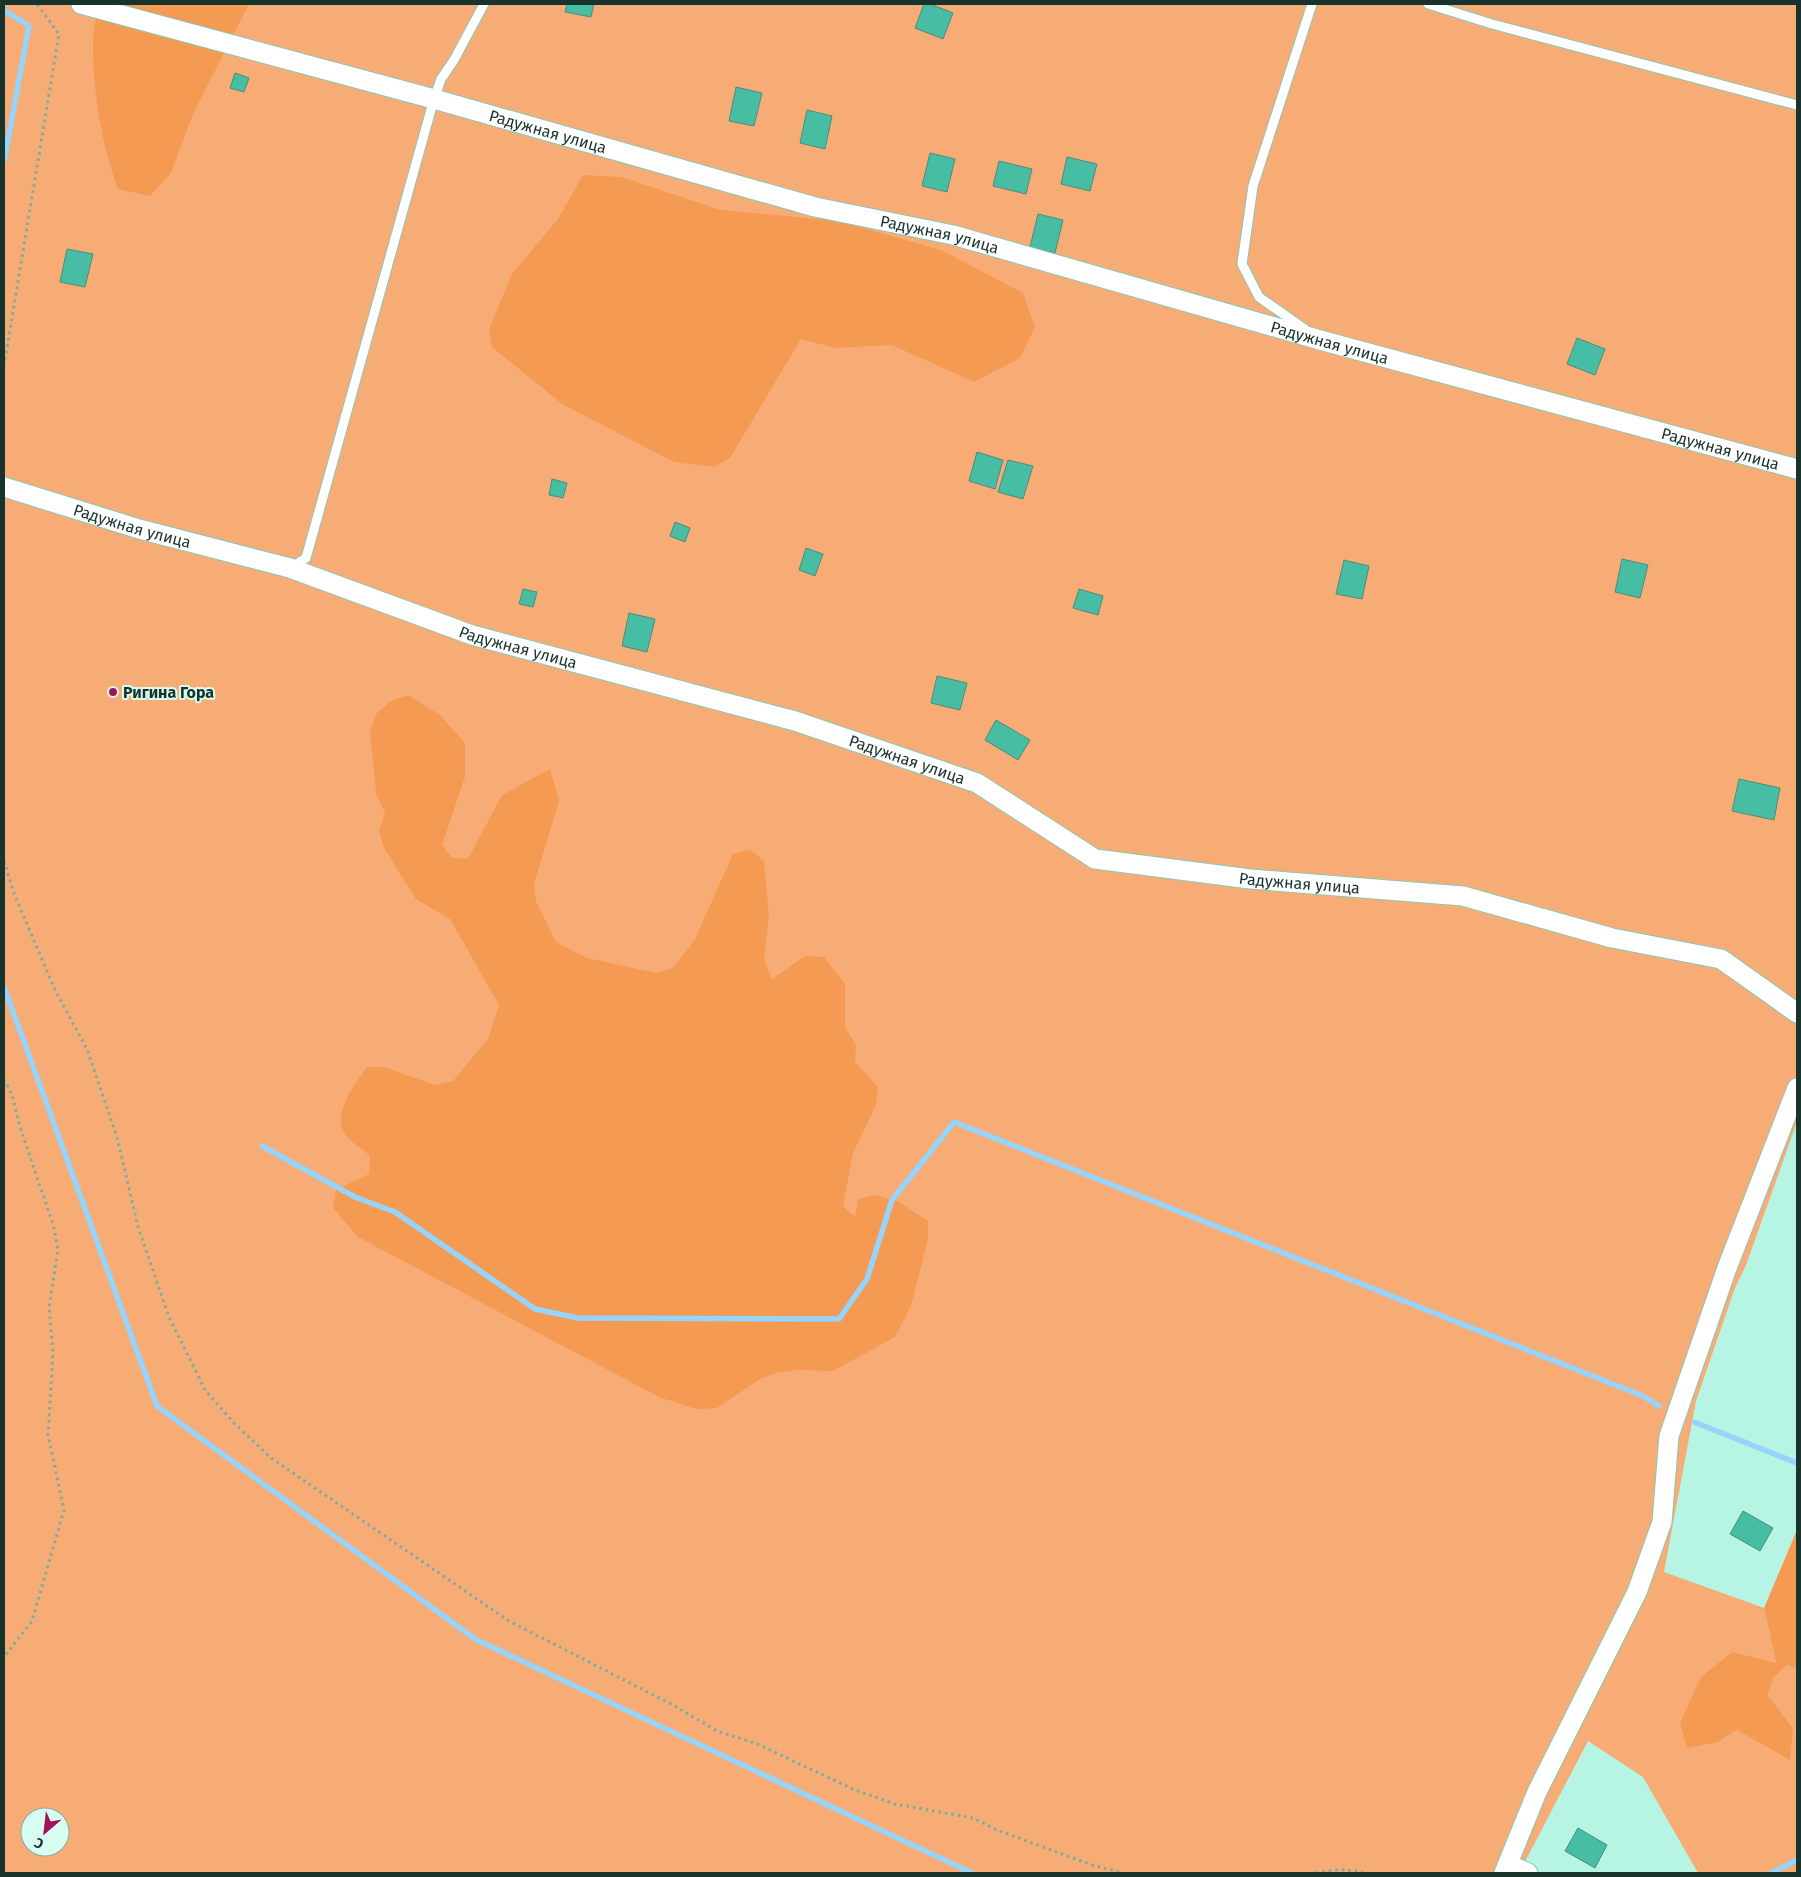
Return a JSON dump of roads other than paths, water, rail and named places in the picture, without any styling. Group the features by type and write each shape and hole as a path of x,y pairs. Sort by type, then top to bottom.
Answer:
{"street":[{"name":"Радужная улица","path":"80,4 434,99 815,208 953,235 1320,340 1797,469"},
{"name":"Радужная улица","path":"4,487 138,530 290,568 472,635 795,721 977,783 1095,859 1250,879 1463,896 1612,938 1721,959 1797,1013"},
{"path":"1528,1873 1506,1869 1537,1792 1637,1592 1662,1522 1669,1436 1727,1268 1797,1088"}],"lane":[{"path":"290,568 306,558 434,99 441,79 454,60 484,4"},
{"path":"1312,4 1253,186 1242,264 1259,297 1320,340"},
{"path":"1428,4 1492,24 1797,105"}],"waterway":[{"path":"4,10 29,26 4,161"},
{"path":"4,987 157,1406 475,1639 972,1873"},
{"path":"262,1146 355,1197 395,1212 535,1309 578,1318 839,1319 867,1279 892,1200 954,1122 1643,1396 1659,1406"},
{"path":"1694,1422 1797,1463"},
{"path":"1771,1873 1797,1860"}],"place":[{"name":"Ригина Гора","path":"113,692"}]}
